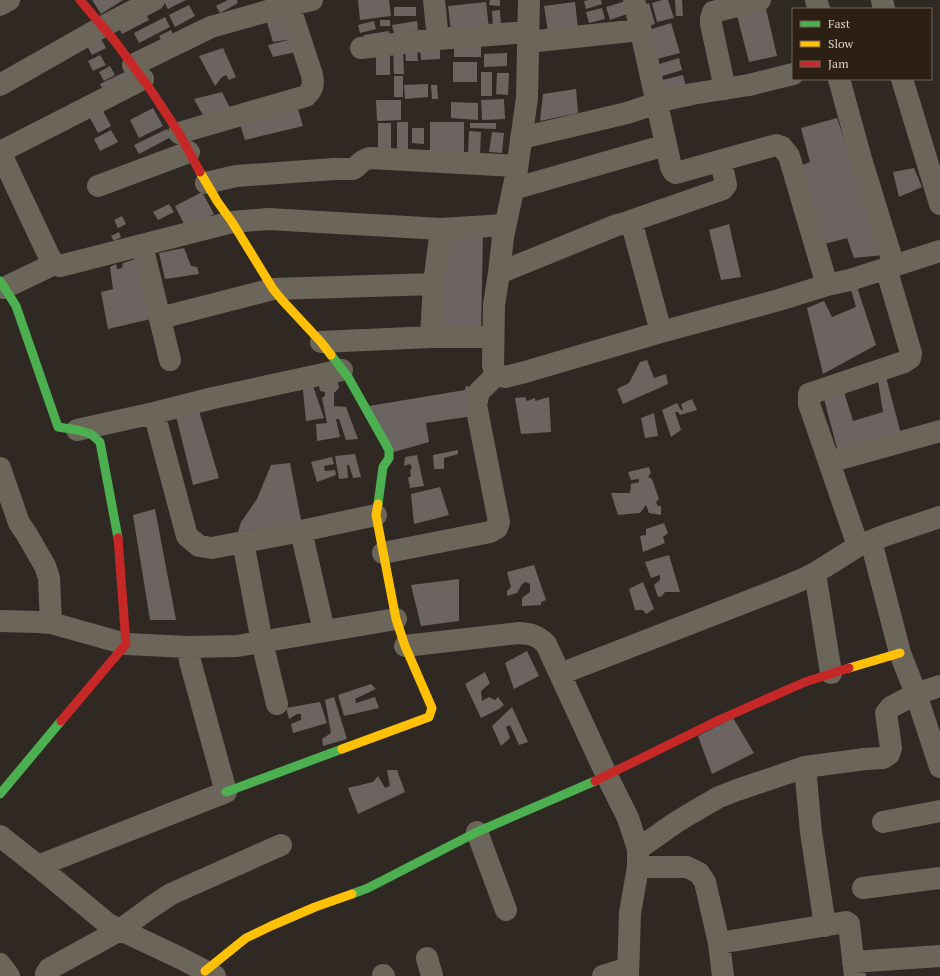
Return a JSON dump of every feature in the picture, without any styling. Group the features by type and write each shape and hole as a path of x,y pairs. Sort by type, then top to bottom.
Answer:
{"street":[{"path":"0,5 9,0"},
{"path":"38,866 226,792 429,717 432,708 405,646 396,619 376,515 383,467 389,458 389,450 348,377 321,342 273,289 206,183 184,142 138,72 114,40 80,0"},
{"path":"0,85 102,27 154,0"},
{"path":"54,264 0,152 212,27 289,4 312,0"},
{"path":"434,0 438,39"},
{"path":"496,375 492,365 494,305 503,237 517,166 527,98 529,0"},
{"path":"634,0 673,171 676,173 776,145 782,148 789,156 827,285"},
{"path":"725,89 711,24 713,12 760,0"},
{"path":"98,186 184,142 306,96 311,91 313,84 312,75 289,4"},
{"path":"362,48 438,39 528,37 640,30"},
{"path":"521,138 627,113 669,99 748,85 792,74"},
{"path":"838,80 890,267 911,353 910,358 904,362 809,394 809,404 829,462 865,544 900,653 916,694 940,767"},
{"path":"902,80 932,152 940,204"},
{"path":"513,189 666,145"},
{"path":"206,183 236,176 352,169 355,168 361,161 370,158 517,166"},
{"path":"499,273 617,225 723,189 726,185 721,161"},
{"path":"0,794 126,644 118,533 100,442 91,434 58,427 16,306 2,284 54,264 60,266 232,222 268,219 441,228 505,225"},
{"path":"628,222 632,224 661,332"},
{"path":"431,337 434,284 441,228"},
{"path":"142,245 170,360"},
{"path":"496,375 505,377 518,374 661,332 780,300 827,285 850,280 940,251"},
{"path":"160,318 273,289 434,284"},
{"path":"321,342 431,337 493,337"},
{"path":"77,430 342,370"},
{"path":"384,553 490,532 497,528 499,522 476,405 480,392 496,375"},
{"path":"154,413 187,536 199,546 212,548 376,515"},
{"path":"829,462 940,431"},
{"path":"0,468 19,523 41,560 49,578 51,623"},
{"path":"560,674 782,588 815,573 865,544 940,517"},
{"path":"301,531 324,631"},
{"path":"244,542 262,642 277,704"},
{"path":"815,573 831,673"},
{"path":"0,621 51,623 126,644 188,648 237,646 396,619"},
{"path":"405,646 519,633 531,634 541,638 546,644 628,818 638,858 630,913 628,972 603,976"},
{"path":"188,648 190,661 226,792"},
{"path":"0,836 108,924 210,974 246,938 286,920 368,888 477,832 608,776 719,720 805,682 900,653"},
{"path":"638,858 674,823 719,797 805,767 883,758 889,754 891,748 886,713 891,707 916,694 940,686"},
{"path":"805,767 811,832 825,926"},
{"path":"883,822 940,811"},
{"path":"477,832 506,910"},
{"path":"47,976 46,974 49,969 120,930 171,894 281,845"},
{"path":"638,858 687,867 699,873 705,882 719,943 723,976"},
{"path":"863,888 940,878"},
{"path":"719,943 846,922 849,924 854,969 940,956"},
{"path":"0,964 9,976"}],"building":[{"path":"92,0 123,0 101,14"},
{"path":"163,0 186,0 168,9"},
{"path":"228,0 237,0 238,3 220,13 216,6"},
{"path":"358,0 389,0 391,16 360,20"},
{"path":"490,0 500,0 500,6 489,5"},
{"path":"601,0 602,4 586,9 584,1"},
{"path":"668,0 674,18 657,22 652,3"},
{"path":"675,0 682,0 683,16 676,16"},
{"path":"733,0 764,0 777,56 749,62"},
{"path":"626,1 630,13 610,20 606,7"},
{"path":"486,2 489,28 451,31 448,6"},
{"path":"575,2 578,28 548,32 544,6"},
{"path":"649,3 655,24 645,27 639,6"},
{"path":"189,5 195,16 175,27 169,15"},
{"path":"394,7 416,7 416,16 394,16"},
{"path":"143,8 149,20 122,34 116,22"},
{"path":"602,8 605,19 589,23 586,12"},
{"path":"500,10 501,25 493,26 492,11"},
{"path":"286,15 300,51 273,57 268,45 292,39 273,42 266,19"},
{"path":"165,17 170,27 139,43 134,33"},
{"path":"380,20 390,20 390,26 380,26"},
{"path":"374,21 376,29 360,33 358,25"},
{"path":"417,21 418,30 394,34 392,25"},
{"path":"671,23 680,53 653,60 645,31"},
{"path":"171,30 177,42 165,48 159,36"},
{"path":"389,31 390,40 365,43 364,35"},
{"path":"100,37 106,48 92,55 86,44"},
{"path":"454,45 481,45 481,57 454,57"},
{"path":"420,46 440,46 440,59 421,60"},
{"path":"223,48 236,77 229,80 226,75 222,77 215,86 199,56"},
{"path":"405,50 417,50 418,61 406,61"},
{"path":"393,51 403,51 404,74 394,74"},
{"path":"376,52 390,52 390,75 376,75"},
{"path":"507,53 507,66 484,67 484,54"},
{"path":"100,55 106,65 93,71 88,61"},
{"path":"679,58 682,70 656,78 653,66"},
{"path":"453,62 477,62 477,82 453,82"},
{"path":"110,66 115,75 104,81 99,72"},
{"path":"127,71 131,79 104,92 100,84"},
{"path":"481,72 492,72 492,96 481,96"},
{"path":"497,73 509,73 508,95 496,94"},
{"path":"683,75 686,87 660,93 658,81"},
{"path":"394,76 403,76 403,97 394,97"},
{"path":"428,84 428,97 405,99 404,85"},
{"path":"431,85 437,85 438,99 432,99"},
{"path":"576,89 578,113 540,121 543,94"},
{"path":"222,92 230,108 204,117 194,99"},
{"path":"504,99 505,119 482,120 481,100"},
{"path":"376,100 401,100 401,120 377,121"},
{"path":"296,102 303,126 245,140 238,118"},
{"path":"451,102 478,103 478,120 451,118"},
{"path":"153,108 163,126 139,138 130,120"},
{"path":"102,109 111,126 98,133 89,116"},
{"path":"837,118 883,255 854,258 847,238 821,245 796,168 810,162 801,128"},
{"path":"397,122 408,122 408,150 397,150"},
{"path":"430,122 464,122 464,155 430,155"},
{"path":"378,123 391,123 391,153 378,153"},
{"path":"470,123 496,123 496,129 470,128"},
{"path":"412,128 424,128 424,144 412,143"},
{"path":"167,129 171,137 139,154 134,145"},
{"path":"111,130 118,142 100,151 94,139"},
{"path":"469,131 481,132 480,154 468,154"},
{"path":"492,132 504,133 502,153 489,152"},
{"path":"914,168 922,187 899,197 893,172"},
{"path":"202,192 214,214 186,228 175,206"},
{"path":"169,204 174,212 158,220 153,212"},
{"path":"122,216 126,224 118,228 114,220"},
{"path":"729,224 741,277 721,280 709,230"},
{"path":"119,232 121,237 114,241 111,236"},
{"path":"446,233 483,233 481,331 441,331"},
{"path":"184,248 191,266 197,267 199,274 165,279 159,253"},
{"path":"139,258 155,318 108,329 101,292 113,289 110,267 116,264 117,269 122,268 123,263"},
{"path":"857,287 876,345 823,374 807,308 824,301 832,317 856,307 851,290"},
{"path":"647,360 654,378 666,374 668,384 623,404 617,389 629,383 640,362"},
{"path":"886,377 901,434 838,452 824,399 844,392 853,421 883,412 878,381"},
{"path":"337,378 339,388 334,393 334,406 346,407 358,439 346,440 339,419 336,419 340,437 317,441 316,424 327,423 322,398 325,396 325,392 320,391 318,380"},
{"path":"313,386 324,418 306,421 303,390"},
{"path":"466,386 471,387 473,416 426,423 429,442 394,452 369,406 465,390"},
{"path":"525,397 527,401 535,398 535,401 549,397 551,432 521,434 515,398"},
{"path":"692,399 697,410 680,415 678,412 675,412 681,430 671,437 662,410 677,403 681,410 683,410 681,404"},
{"path":"199,411 219,478 193,485 176,416"},
{"path":"654,413 658,436 645,438 641,418"},
{"path":"458,450 458,454 444,458 444,469 434,469 433,455"},
{"path":"355,454 361,477 353,478 349,465 347,465 348,478 339,479 335,456"},
{"path":"417,455 424,486 410,488 408,478 411,476 410,470 412,468 410,464 404,466 405,457"},
{"path":"332,457 334,464 324,466 325,471 335,470 336,475 317,482 311,462"},
{"path":"290,463 301,520 238,532 241,522 257,499 271,465"},
{"path":"649,467 651,473 648,477 652,479 659,499 656,502 658,506 661,506 661,515 649,513 646,505 640,513 618,515 611,493 630,493 631,484 639,482 639,479 631,480 628,472"},
{"path":"440,487 449,515 414,524 411,494"},
{"path":"155,509 176,620 150,620 133,515"},
{"path":"664,523 668,533 663,537 665,543 643,552 640,536 646,535 646,529"},
{"path":"669,555 680,592 665,592 662,596 658,597 654,585 660,580 660,575 651,578 645,562"},
{"path":"534,565 546,600 541,602 541,605 522,606 522,598 530,592 530,584 526,582 522,584 517,593 507,596 507,591 511,587 507,572"},
{"path":"459,579 459,621 421,626 411,585"},
{"path":"643,582 654,609 646,614 643,610 635,610 629,589"},
{"path":"527,651 539,676 514,689 505,663"},
{"path":"485,672 490,683 481,691 482,701 489,697 495,700 498,697 504,705 481,718 465,684"},
{"path":"371,684 376,689 355,699 356,703 375,697 379,708 344,716 338,695"},
{"path":"334,697 347,739 323,746 322,739 331,733 325,700"},
{"path":"320,702 327,723 293,733 291,724 301,720 301,714 297,714 289,719 286,708"},
{"path":"512,707 528,742 519,745 510,725 506,727 510,738 501,746 492,726"},
{"path":"733,718 754,753 712,774 698,736"},
{"path":"387,770 397,770 405,792 358,814 348,788 373,782 378,776 385,788 390,786"}],"traffic: fast":[{"path":"0,281 16,306 58,427 91,434 100,442 118,538"},
{"path":"331,355 348,377 389,450 389,458 383,467 378,504"},
{"path":"0,794 61,721"},
{"path":"226,792 342,749"},
{"path":"352,894 368,888 477,832 595,781"}],"traffic: slow":[{"path":"200,172 273,289 331,355"},
{"path":"342,749 429,717 432,708 405,646 396,619 376,515 378,504"},
{"path":"849,668 900,653"},
{"path":"205,971 246,938 315,907 352,894"}],"traffic: jam":[{"path":"80,0 114,40 150,89 179,133 200,172"},
{"path":"61,721 126,644 118,538"},
{"path":"595,781 719,720 805,682 849,668"}]}
